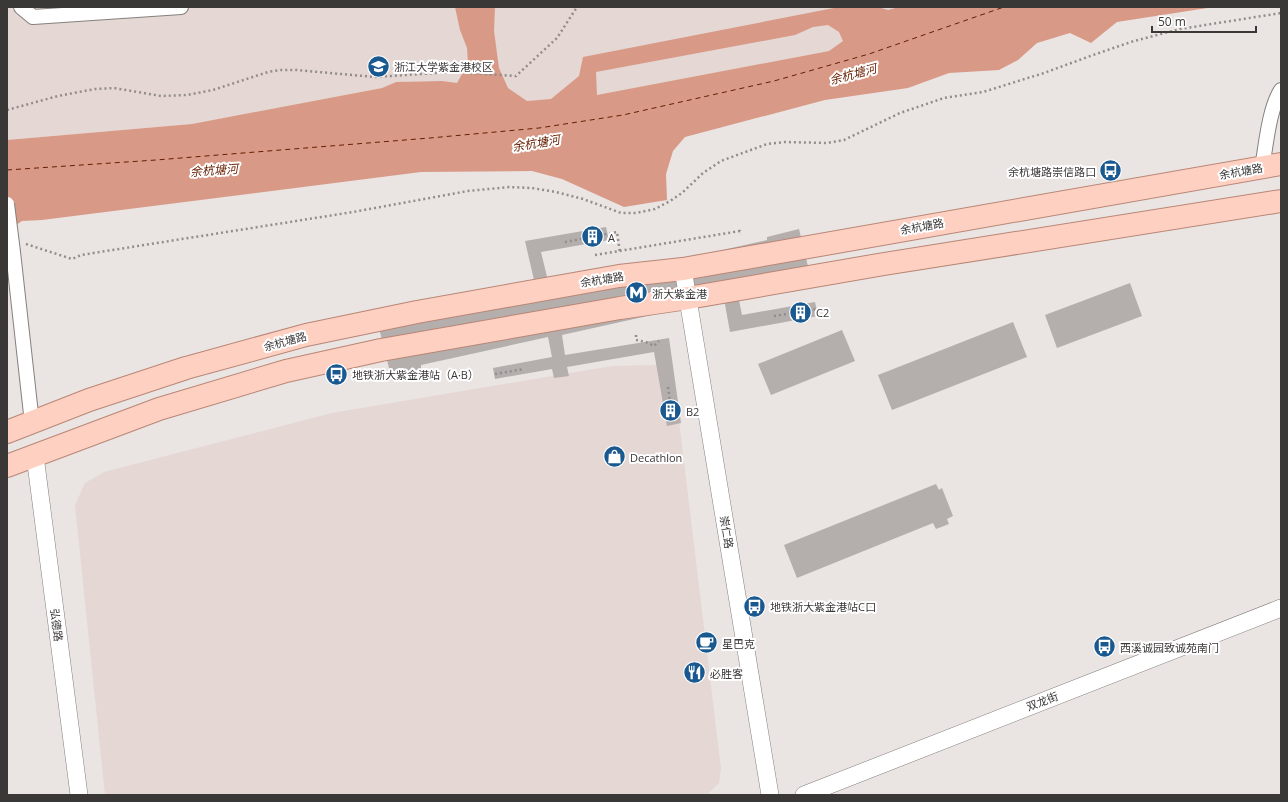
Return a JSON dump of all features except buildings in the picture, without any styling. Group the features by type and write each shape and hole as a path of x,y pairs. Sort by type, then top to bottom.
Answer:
{"main road":[{"name":"余杭塘路","path":"7,432 89,400 186,368 306,335 417,312 604,278 683,269 1271,166"},
{"path":"7,466 159,409 286,371 397,348 612,309 688,298 884,264 1281,201"}],"street":[{"path":"21,7 32,17 181,7"},
{"path":"1271,166 1273,111 1276,98 1281,90"},
{"path":"7,204 16,249 32,423"},
{"name":"崇仁路","path":"683,269 770,795"},
{"name":"弘德路","path":"35,456 79,795"},
{"name":"双龙街","path":"804,795 1281,608"}],"path":[{"path":"7,110 58,96 95,89 114,88 161,96 187,94 213,90 268,72 280,70 375,77 452,72 516,76 557,38 577,7"},
{"path":"16,249 26,244 72,259 81,255 346,214 468,191 509,187 532,188 556,192 583,199 621,213 636,213 655,209 670,201 682,193 703,173 721,160 766,144 785,142 827,143 844,140 900,113 944,98 983,92 1044,73 1134,41 1180,29 1281,13"},
{"path":"595,255 740,231 740,234"},
{"path":"565,242 617,232 620,252"},
{"path":"774,316 817,309"},
{"path":"636,335 636,340 646,342 654,346 659,341"},
{"path":"494,374 524,369"},
{"path":"668,387 673,422"}],"shaded area":[{"name":"浙江大学紫金港校区","path":"7,7 899,7 888,10 829,51 597,96 527,101 442,81 396,82 382,88 192,124 7,140"},
{"path":"657,365 675,387 721,769 719,783 707,795 105,795 75,505 85,483 104,472 332,413 612,366"}],"water":[{"name":"余杭塘河","path":"455,7 495,7 494,31 499,68 508,88 527,101 551,99 579,76 583,57 839,7 878,7 888,10 899,7 1214,7 1117,22 1091,43 1070,33 1037,43 1018,60 999,70 949,73 908,88 825,100 685,137 673,151 666,174 667,200 624,207 562,179 532,171 421,172 42,220 22,221 7,231 7,140 192,124 382,88 396,82 442,81 457,83 468,63 467,48 460,30","holes":["828,25 839,32 843,41 829,51 597,95 596,72 795,35 813,27"]}],"ferry route":[{"path":"7,170 156,160 430,138 539,128 623,115 774,81 869,54 1004,7"}],"place":[{"name":"浙江大学紫金港校区","path":"379,66"},
{"name":"余杭塘路崇信路口","path":"1111,171"},
{"name":"A","path":"593,237"},
{"name":"浙大紫金港","path":"637,293"},
{"name":"C2","path":"801,312"},
{"name":"地铁浙大紫金港站（A·B）","path":"336,374"},
{"name":"B2","path":"671,411"},
{"name":"Decathlon","path":"615,457"},
{"name":"地铁浙大紫金港站C口","path":"754,606"},
{"name":"星巴克","path":"707,643"},
{"name":"西溪诚园致诚苑南门","path":"1104,647"},
{"name":"必胜客","path":"694,673"}]}
